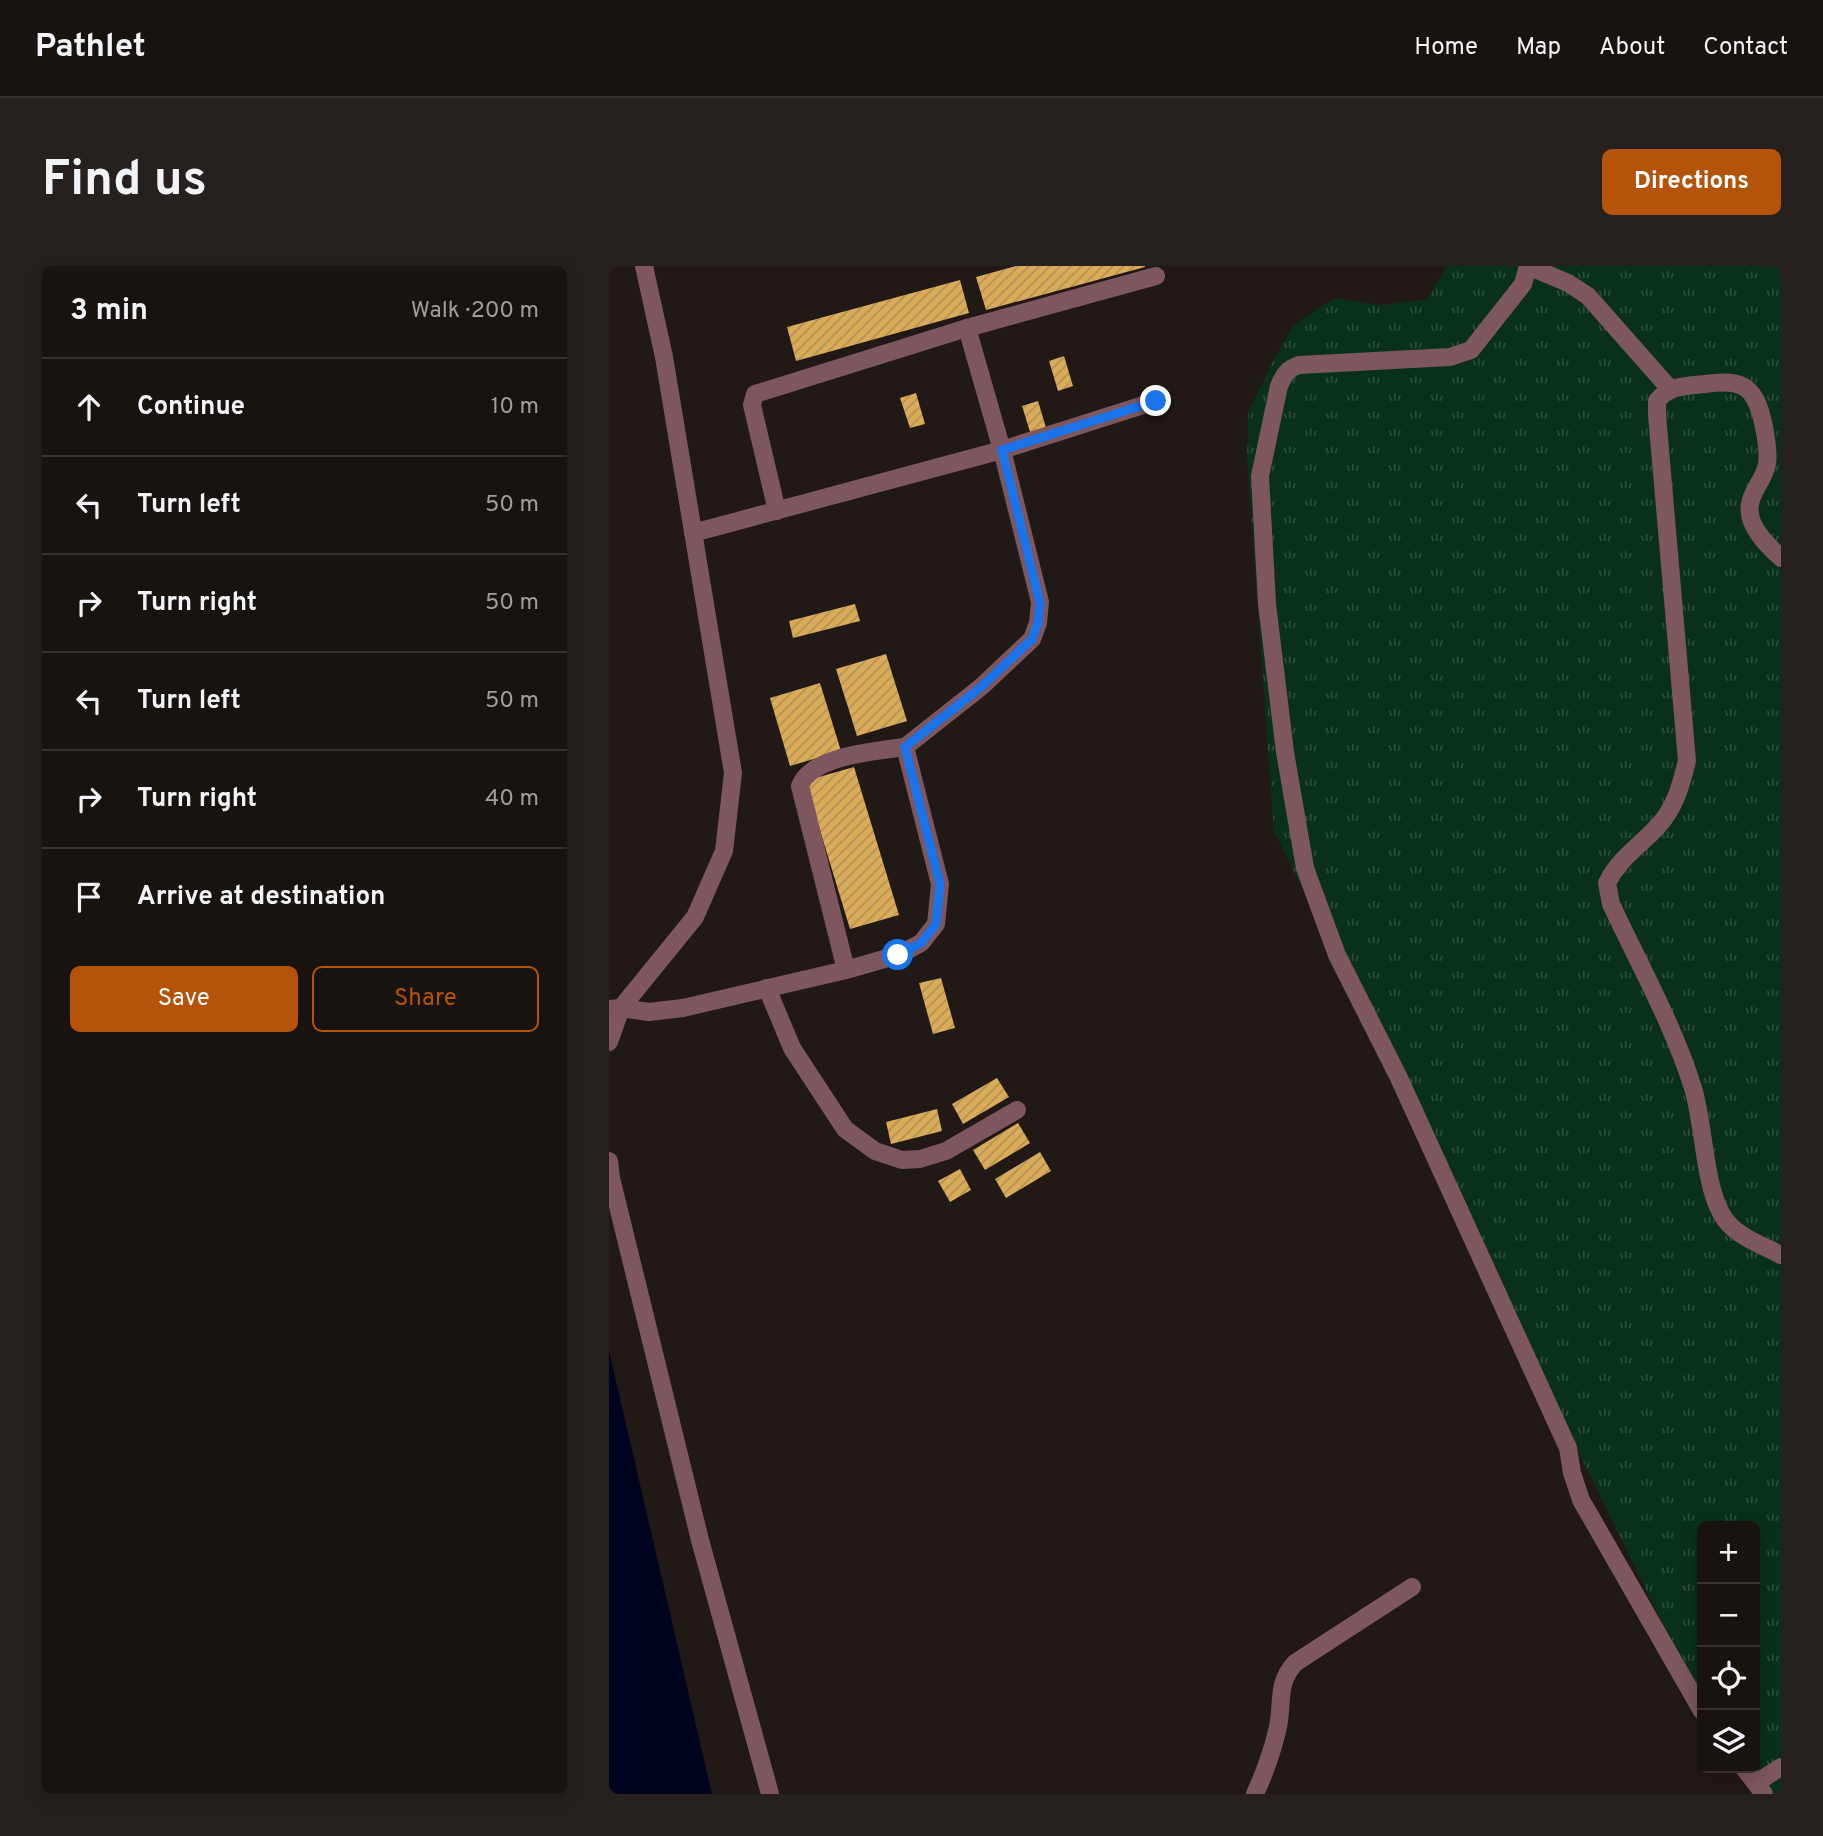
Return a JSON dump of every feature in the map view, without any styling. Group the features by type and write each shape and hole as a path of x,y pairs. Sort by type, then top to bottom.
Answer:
{"street":[{"path":"609,1042 615,1008 695,917 725,851 733,773 664,358 645,266"},
{"path":"1670,388 1588,296 1528,266 1523,284 1471,350 1450,358 1299,365 1290,368 1279,386 1260,476 1267,604 1285,752 1305,868 1320,912 1337,955 1399,1078 1568,1448 1572,1473 1581,1500 1701,1710"},
{"path":"777,511 752,405 755,394 967,328 1156,276"},
{"path":"846,970 800,786 803,779 817,766 868,751 905,747 981,687 1032,639 1038,623 1040,603 1002,450 967,328"},
{"path":"1781,558 1756,530 1751,517 1750,503 1767,465 1768,449 1759,403 1752,393 1740,384 1724,381 1670,388 1657,401 1657,415 1686,761 1675,802 1659,825 1619,862 1607,883 1611,904 1677,1045 1694,1090 1712,1186 1720,1212 1729,1225 1781,1255"},
{"path":"694,533 1002,450 1156,401"},
{"path":"615,1008 649,1012 683,1008 846,970 898,955 921,943 936,924 940,884 905,747"},
{"path":"767,988 792,1048 845,1129 875,1151 902,1160 920,1159 946,1151 1017,1111"},
{"path":"609,1161 700,1540 770,1794"},
{"path":"1255,1794 1278,1728 1280,1695 1285,1674 1295,1663 1412,1587"},
{"path":"1748,1773 1760,1788 1781,1767"}],"green space":[{"path":"1446,266 1781,266 1781,1794 1757,1794 1755,1773 1760,1773 1760,1521 1697,1521 1697,1694 1274,831 1247,459 1248,414 1293,325 1334,298 1381,305 1428,299"}],"water":[{"path":"609,1351 712,1794 609,1794"}],"building":[{"path":"1016,266 1145,267 986,310 976,277"},
{"path":"960,280 969,313 796,361 787,327"},
{"path":"1064,356 1073,386 1058,391 1049,361"},
{"path":"916,393 925,424 910,428 900,398"},
{"path":"1038,401 1047,431 1031,435 1022,406"},
{"path":"855,604 860,621 793,638 789,621"},
{"path":"886,654 907,721 857,736 836,669"},
{"path":"820,683 841,751 790,766 770,698"},
{"path":"854,767 899,915 850,929 805,781"},
{"path":"941,978 955,1028 933,1034 919,983"},
{"path":"997,1078 1009,1097 963,1124 952,1104"},
{"path":"937,1109 942,1131 891,1144 886,1122"},
{"path":"1018,1123 1030,1143 985,1170 973,1150"},
{"path":"1040,1152 1051,1171 1006,1198 995,1179"},
{"path":"960,1169 971,1190 950,1202 938,1181"}],"route":[{"path":"898,955 921,943 936,924 940,884 905,747 981,687 1032,639 1038,623 1040,603 1002,450 1156,401"}]}
